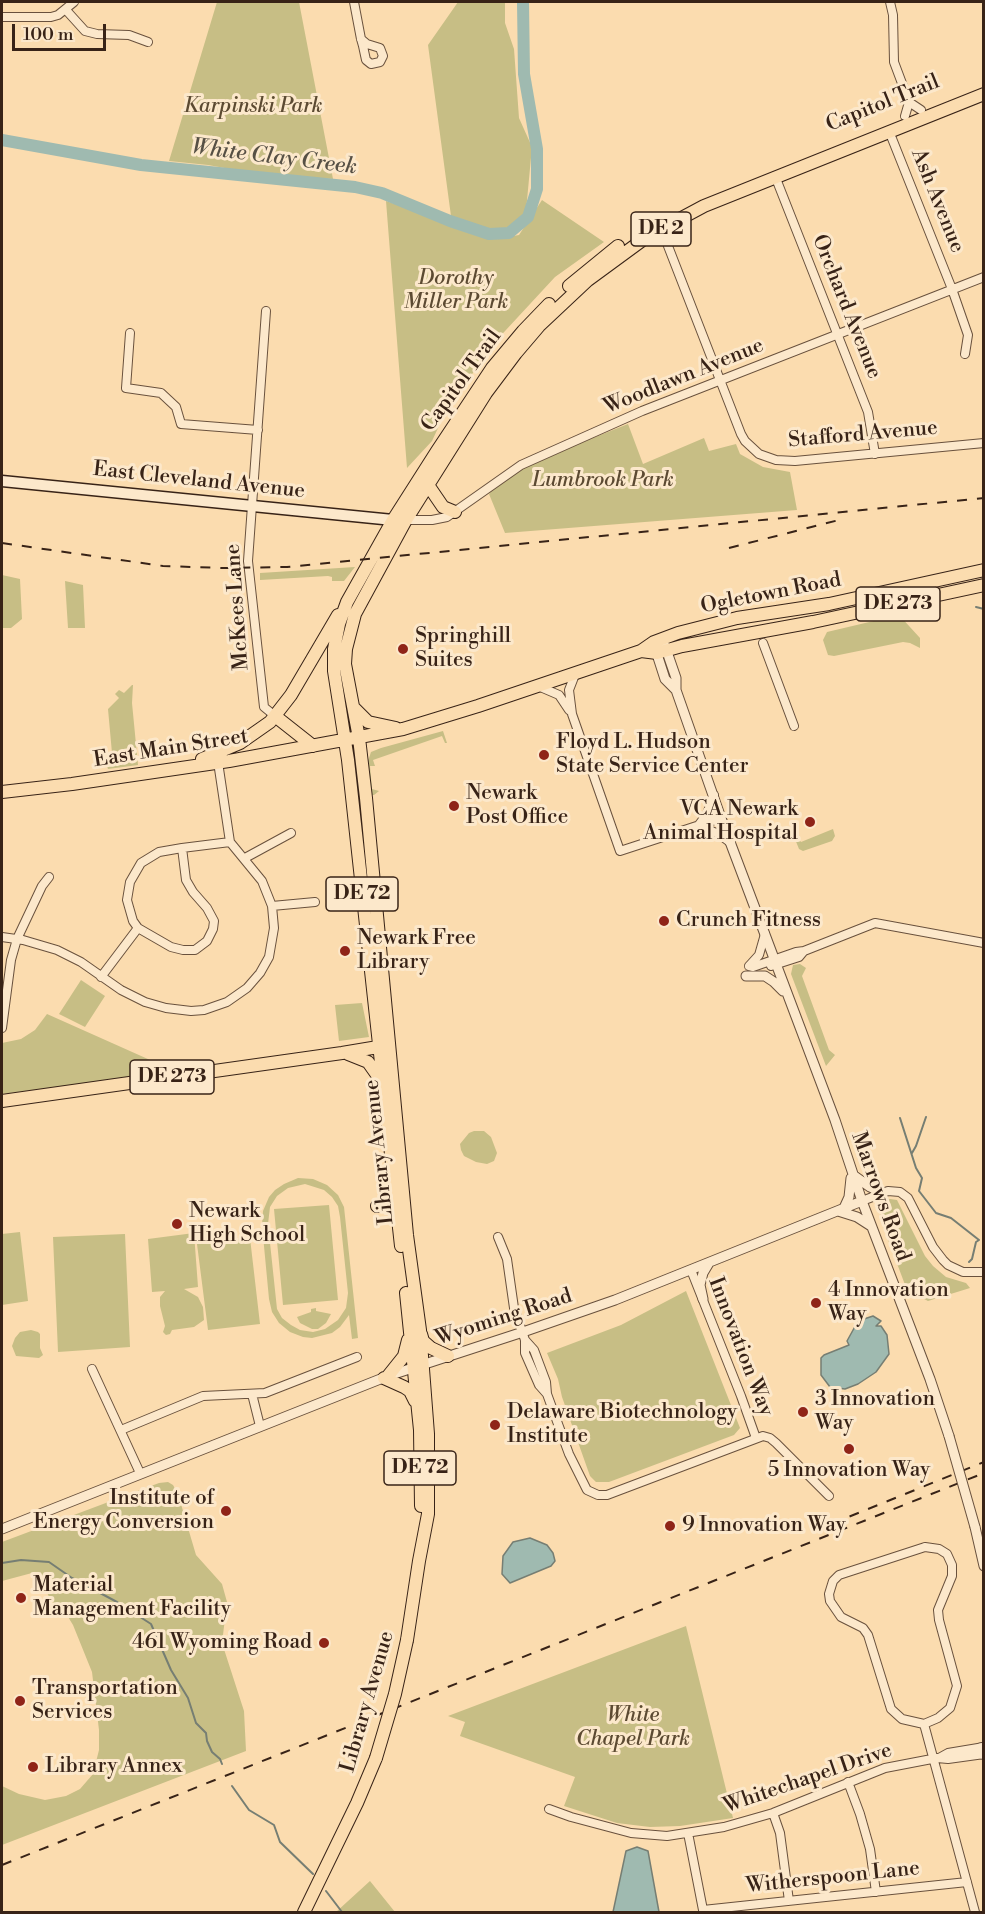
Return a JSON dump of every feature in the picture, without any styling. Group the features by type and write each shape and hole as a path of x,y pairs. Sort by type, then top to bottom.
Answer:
{"main road":[{"name":"Capitol Trail","path":"346,740 333,660 336,636 347,602 393,520 463,410 498,361 544,309 599,260 654,223 699,199 984,85"},
{"name":"Capitol Trail","path":"359,738 345,657 351,624 358,605 406,520 486,393 539,326 605,266 661,228 718,199 984,94"},
{"name":"East Cleveland Avenue","path":"2,481 393,520"},
{"path":"428,485 443,507 455,512"},
{"path":"393,520 406,520"},
{"name":"Ogletown Road","path":"346,740 403,729 660,646 736,618 829,604 984,570"},
{"path":"868,610 891,598 931,588 931,581"},
{"name":"Ogletown Road","path":"660,646 813,622 984,585"},
{"path":"813,622 814,616 822,611 854,605 885,592"},
{"path":"172,769 184,763 214,755 240,743 259,731 275,716 291,695 347,602"},
{"path":"352,706 368,722 403,729"},
{"path":"275,716 313,747"},
{"name":"Library Avenue","path":"359,738 384,1044 382,1083 398,1230 415,1329"},
{"name":"East Main Street","path":"2,792 172,769 346,740"},
{"name":"Library Avenue","path":"304,1912 353,1812 376,1758 395,1694 407,1640 428,1514 429,1472 408,1243 346,740"},
{"name":"DE 273","path":"2,1101 342,1053 384,1044"},
{"path":"342,1053 354,1055 368,1062 382,1083"},
{"path":"387,1131 384,1149 388,1197 385,1202 377,1206 390,1213 398,1230"},
{"path":"415,1329 427,1345 448,1356"},
{"path":"415,1329 404,1356 386,1377 410,1391 417,1404"},
{"name":"Library Avenue","path":"418,1366 419,1561"}],"street":[{"path":"2,17 44,19 58,15 74,2"},
{"path":"354,2 361,39"},
{"path":"890,2 893,15 894,62 909,102 921,110"},
{"path":"66,10 85,31 97,34 129,35 147,42"},
{"path":"905,116 909,102"},
{"name":"Ash Avenue","path":"889,131 968,335 965,354"},
{"name":"Orchard Avenue","path":"775,176 870,418 875,454"},
{"name":"Stafford Avenue","path":"661,228 745,441 751,448 768,458 795,461 984,442"},
{"name":"Woodlawn Avenue","path":"406,520 432,520 447,517 520,465 642,411 984,277"},
{"name":"McKees Lane","path":"266,311 248,561 264,707 275,716"},
{"path":"130,333 126,388 161,393 176,407 181,423 258,430"},
{"path":"763,643 795,726"},
{"name":"Marrows Road","path":"660,646 665,679 676,690 721,818 835,1120 871,1226 930,1379 949,1436 984,1566"},
{"path":"576,672 568,694 572,714 620,851 721,818"},
{"path":"538,686 559,695 572,714"},
{"path":"2,937 45,946 69,955 127,993 166,1008 191,1011 217,1007 247,988 269,957 273,940 272,906 262,881 230,842 218,762"},
{"path":"698,826 714,795"},
{"path":"698,826 719,834 731,843"},
{"path":"245,858 291,833"},
{"path":"182,848 186,880 192,892 212,915 214,921 210,935 201,947 195,950 171,947 138,928 133,921 127,900 128,888 133,874 152,854 182,848 230,842"},
{"path":"2,1028 11,960 17,939 42,886 49,877"},
{"path":"272,906 315,902"},
{"path":"747,971 799,957 804,951 875,923 984,942"},
{"path":"101,977 138,928"},
{"path":"747,971 759,955 765,934"},
{"path":"747,971 767,977 788,997"},
{"path":"871,1226 841,1210 849,1197 852,1174 883,1193 900,1192 908,1198 933,1246 948,1265 963,1272 984,1272"},
{"name":"Wyoming Road","path":"2,1529 386,1377 448,1356 524,1336 883,1193"},
{"name":"Innovation Way","path":"498,1237 507,1259 514,1308 524,1336 525,1353 539,1385 547,1394 580,1479 587,1490 598,1495 607,1495 763,1436 770,1438 829,1496"},
{"path":"703,1299 700,1285 709,1263"},
{"name":"Innovation Way","path":"691,1270 756,1438"},
{"path":"121,1430 203,1396 265,1393 357,1357"},
{"path":"92,1369 140,1473"},
{"path":"252,1394 260,1426"},
{"path":"925,1547 939,1549 947,1554 952,1565 952,1576 938,1610 957,1686 950,1708 938,1718 924,1725 902,1719 891,1708 868,1635 863,1628 841,1617 830,1601 831,1587 839,1575 925,1547"},
{"path":"924,1725 975,1912"},
{"name":"Whitechapel Drive","path":"549,1809 631,1833 650,1836 688,1833 724,1827 772,1813 885,1768 935,1759 948,1753 983,1751"},
{"path":"848,1782 870,1849 876,1892"},
{"path":"772,1813 780,1833 789,1901"},
{"name":"Witherspoon Lane","path":"688,1833 703,1910 967,1882"}],"green space":[{"name":"Karpinski Park","path":"217,2 299,2 333,179 258,174 169,161"},
{"path":"458,2 505,2 505,23 514,49 519,118 532,147 526,211 515,226 497,233 451,216 428,45"},
{"name":"Dorothy Miller Park","path":"542,200 604,242 555,277 493,344 445,413 432,441 407,468 386,201 497,239 519,235"},
{"name":"Lumbrook Park","path":"628,424 643,464 704,438 709,451 736,444 740,454 763,467 790,472 797,510 505,533 489,494 493,489 511,475 540,459"},
{"path":"355,567 344,581 332,581 332,577 328,576 260,580 260,573"},
{"path":"2,575 20,579 22,619 11,628 2,628"},
{"path":"65,581 83,585 85,628 68,628"},
{"path":"899,615 920,638 920,648 903,642 834,656 828,655 823,640 827,632"},
{"path":"132,685 138,765 108,769 107,766 113,764 108,709 119,698 115,694 119,690 124,693"},
{"path":"443,731 447,743 442,736 373,760 375,766 370,766 372,789 379,791 371,795 368,761 371,752"},
{"path":"833,829 835,836 832,841 803,851 799,849 795,839 798,838 801,842"},
{"path":"800,964 806,968 802,976 829,1050 835,1055 826,1066 791,974 793,965"},
{"path":"81,980 105,996 85,1027 59,1014"},
{"path":"362,1003 369,1037 339,1041 335,1005"},
{"path":"47,1014 177,1072 2,1094 2,1043 21,1039 35,1030"},
{"path":"484,1131 491,1137 497,1153 494,1161 487,1164 464,1156 460,1144 469,1133"},
{"path":"298,1178 313,1179 327,1185 338,1195 344,1207 358,1338 352,1339 349,1315 332,1333 312,1338 290,1332 279,1323 272,1312 262,1225 263,1211 269,1197 284,1184","holes":["305,1184 324,1190 338,1206 348,1293 346,1308 338,1320 325,1329 313,1332 300,1330 291,1325 282,1318 277,1309 268,1224 270,1207 277,1196 288,1188"]},
{"path":"890,1199 897,1200 925,1256 933,1266 946,1277 966,1283 970,1288 928,1301 907,1290 881,1221 880,1207 883,1202"},
{"path":"329,1205 338,1300 283,1305 274,1209"},
{"path":"20,1232 28,1301 2,1305 2,1234"},
{"path":"194,1233 198,1287 184,1289 198,1297 203,1307 204,1320 194,1327 172,1330 166,1335 163,1332 165,1326 160,1306 160,1297 165,1291 152,1292 148,1239"},
{"path":"125,1234 130,1347 58,1352 53,1237"},
{"path":"250,1238 260,1324 208,1330 197,1244"},
{"path":"686,1291 740,1428 734,1435 609,1482 596,1482 590,1476 562,1397 558,1379 547,1353 621,1325"},
{"path":"316,1308 316,1311 331,1314 326,1323 318,1329 312,1329 300,1323 297,1317"},
{"path":"31,1330 40,1334 40,1348 43,1355 39,1358 16,1356 12,1346 15,1338 20,1332"},
{"path":"168,1482 173,1485 178,1494 196,1555 222,1584 227,1602 222,1643 244,1711 246,1751 2,1845 2,1786 19,1794 45,1800 66,1796 80,1789 93,1774 99,1750 99,1730 92,1672 73,1625 62,1607 52,1602 40,1580 32,1573 2,1581 2,1542 159,1483"},
{"name":"White Chapel Park","path":"686,1626 733,1818 680,1826 650,1827 617,1823 564,1806 575,1777 460,1736 465,1722 448,1716"},
{"path":"370,1881 395,1912 336,1912"}],"shaded area":[{"path":"873,1316 881,1321 876,1326 881,1326 887,1335 889,1354 876,1372 858,1384 845,1389 830,1387 821,1375 821,1358 849,1345 847,1341 858,1321"},
{"path":"530,1538 547,1545 555,1561 551,1566 510,1583 502,1574 503,1556 513,1542"},
{"path":"637,1847 648,1851 659,1912 613,1912 626,1851"}],"waterway":[{"name":"White Clay Creek","path":"2,140 141,165 355,187 382,193 450,221 489,234 509,233 528,217 537,189 537,149 524,74 523,2"},
{"path":"976,607 984,609"},
{"path":"912,1153 926,1117"},
{"path":"900,1118 916,1168 922,1178 919,1191 936,1213 951,1218 979,1240 976,1242 972,1259 969,1262"},
{"path":"2,1563 21,1560 49,1562 151,1624 171,1670 188,1698 196,1723 206,1733 212,1752 222,1764"},
{"path":"232,1786 249,1810 274,1825 280,1842 313,1874"},
{"path":"326,1891 342,1912"}],"railway":[{"path":"2,543 163,566 287,567 984,498"},
{"path":"729,548 839,520"},
{"path":"831,1524 984,1462"},
{"path":"2,1865 984,1473"}],"place":[{"name":"Springhill Suites","path":"403,649"},
{"name":"Floyd L. Hudson State Service Center","path":"544,755"},
{"name":"Newark Post Office","path":"454,806"},
{"name":"VCA Newark Animal Hospital","path":"810,822"},
{"name":"Crunch Fitness","path":"664,921"},
{"name":"Newark Free Library","path":"345,951"},
{"name":"Newark High School","path":"177,1224"},
{"name":"4 Innovation Way","path":"816,1303"},
{"name":"3 Innovation Way","path":"803,1412"},
{"name":"Delaware Biotechnology Institute","path":"495,1425"},
{"name":"5 Innovation Way","path":"849,1449"},
{"name":"Institute of Energy Conversion","path":"226,1511"},
{"name":"9 Innovation Way","path":"670,1526"},
{"name":"Material Management Facility","path":"21,1598"},
{"name":"461 Wyoming Road","path":"324,1643"},
{"name":"Transportation Services","path":"20,1701"},
{"name":"Library Annex","path":"33,1767"}]}
